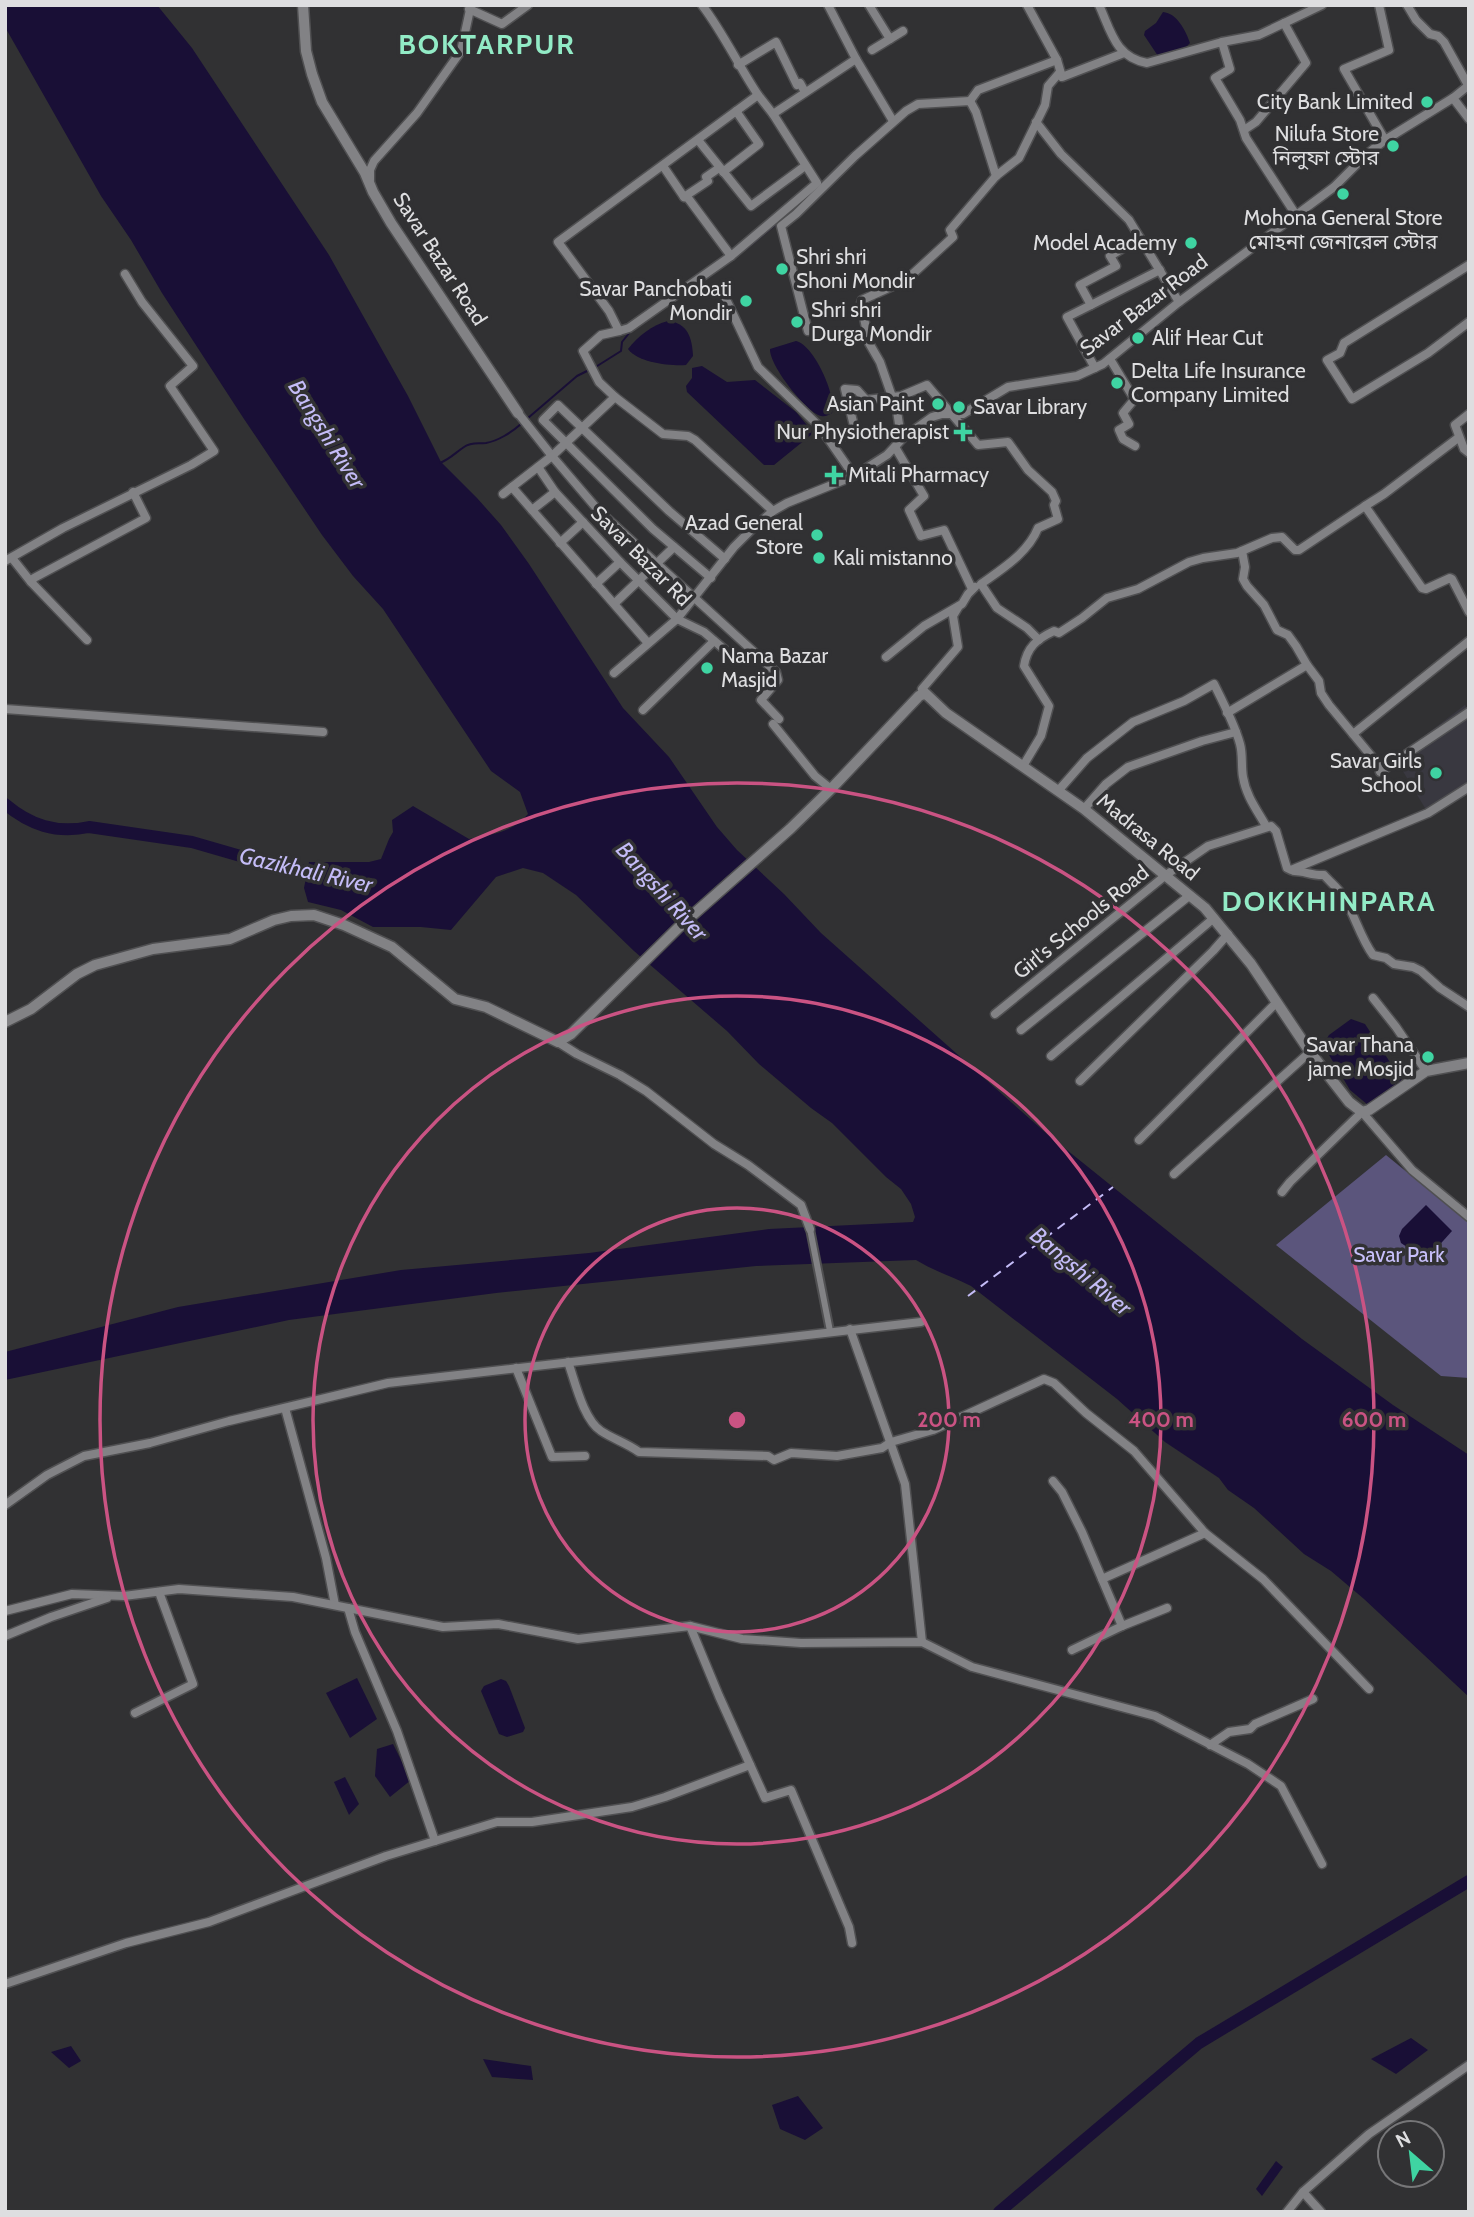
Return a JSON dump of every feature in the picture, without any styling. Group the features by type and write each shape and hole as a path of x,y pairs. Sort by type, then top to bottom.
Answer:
{"street":[{"name":"Savar Bazar Road","path":"303,5 306,51 322,102 391,223 518,413 551,456 599,511 694,599"},
{"path":"369,183 374,162 417,113 461,51 470,7 502,24 528,5"},
{"path":"702,5 725,38 737,65 773,114 817,183 732,256 629,328 601,335 583,351 599,382 615,397 663,434 688,436 695,440 773,511"},
{"path":"828,5 893,121"},
{"path":"869,5 890,39"},
{"path":"1027,5 1057,60 1062,77 1124,53"},
{"path":"1099,5 1124,53 1136,61 1147,63 1222,42 1259,35 1322,5"},
{"path":"1379,5 1390,50 1344,69 1385,140"},
{"path":"1407,5 1416,20 1430,34 1438,36 1444,42 1469,85"},
{"path":"1244,130 1256,122 1306,63 1284,23"},
{"path":"872,50 903,31"},
{"path":"737,65 776,41 797,85 800,83 805,92"},
{"path":"1222,42 1230,69 1215,78 1264,167 1296,215"},
{"path":"773,114 856,59"},
{"path":"970,101 978,90 1057,60"},
{"path":"972,589 944,530 921,536 909,510 924,496 897,445 900,424 880,362 869,343 861,303 862,300 906,280 953,237 950,230 996,176 1019,158 1045,105 1048,86 1060,72"},
{"name":"Savar Bazar Road","path":"614,673 677,619 725,559 751,530 773,511 854,476 887,455 932,417 963,414 1008,387 1063,380 1110,359 1179,302 1334,187 1385,140 1453,98 1469,85"},
{"path":"619,331 609,311 558,242 758,95"},
{"path":"1453,98 1469,119"},
{"path":"808,331 780,226 893,121 918,104 970,101"},
{"path":"970,101 996,176"},
{"path":"684,197 708,181 706,177 759,144 736,111"},
{"path":"1036,122 1061,154 1129,220 1179,302"},
{"path":"698,140 751,206 804,166"},
{"path":"663,166 684,197 688,198 732,256"},
{"path":"1091,305 1080,285 1116,266 1110,256 1140,238"},
{"path":"1469,265 1343,343 1340,353 1327,360 1352,399 1428,353 1469,322"},
{"path":"1095,368 1067,317 1160,270"},
{"path":"87,640 9,560 63,528 214,451 170,386 193,366 142,302 125,274"},
{"path":"724,295 758,367 813,419 854,476"},
{"path":"1110,359 1133,397 1133,401 1123,413 1129,424 1119,430 1123,439 1135,446"},
{"path":"832,442 855,430 845,388 857,390 866,400 901,396 928,385 978,444 1008,442 1028,470 1052,492 1056,501 1054,505 1058,519 1038,528 1022,552 999,572 972,589 959,606 924,626 886,657"},
{"path":"503,494 551,456 615,397"},
{"name":"Savar Bazar Rd","path":"581,426 558,405 543,420 635,512 711,578"},
{"path":"1469,414 1455,425 1458,438 1469,453"},
{"path":"581,426 669,511 725,559"},
{"path":"1023,766 1041,736 1049,706 1024,666 1026,653 1039,640 1054,631 1059,633 1107,598 1138,589 1182,565 1242,551 1272,538 1282,537 1295,550 1299,550 1384,494 1458,438"},
{"name":"Savar Bazar Rd","path":"538,467 555,492 677,619 704,632 732,656"},
{"path":"512,487 648,643"},
{"path":"31,582 146,518 133,492"},
{"path":"532,510 555,492"},
{"path":"1365,506 1422,588 1426,589 1450,578 1469,611"},
{"path":"560,542 583,522"},
{"path":"615,603 674,547"},
{"path":"1242,551 1245,567 1243,579 1247,586 1264,605 1277,630 1288,635 1296,646 1319,681 1321,693 1377,763 1380,772 1469,712"},
{"path":"596,584 620,562"},
{"path":"981,584 996,608 1027,628 1039,640"},
{"path":"694,599 776,672 778,680 761,699 815,776 831,789"},
{"path":"558,1042 571,1034 678,928 790,829 924,691 958,647 953,616 959,606"},
{"path":"643,710 715,641"},
{"path":"1353,734 1469,641"},
{"path":"1227,713 1307,665"},
{"path":"1058,791 1087,758 1133,722 1184,701 1214,684 1236,732 1241,748 1243,777 1252,805 1266,826 1271,826 1276,831 1287,868 1317,876 1324,875 1342,894 1364,942 1373,955 1421,971 1440,988 1469,1007"},
{"name":"Madrasa Road","path":"924,691 946,713 1084,809 1166,875 1214,918 1251,964 1310,1052 1349,1102 1362,1112"},
{"path":"5,709 323,732"},
{"path":"1084,809 1106,784 1128,767 1236,732"},
{"path":"1291,870 1428,813 1469,787"},
{"name":"Girl's Schools Road","path":"995,1014 1166,875 1208,846 1266,826"},
{"path":"1021,1030 1189,896"},
{"path":"5,1022 32,1009 77,974 96,965 153,949 230,939 274,920 291,916 314,915 344,925 392,947 456,999 486,1007 620,1075 646,1091 714,1144 748,1165 800,1205 810,1229 830,1331"},
{"path":"1051,1056 1214,918"},
{"path":"1080,1081 1228,934"},
{"path":"1373,998 1426,1071"},
{"path":"1139,1140 1277,1002"},
{"path":"1174,1174 1310,1052"},
{"path":"1282,1192 1362,1112 1426,1071 1469,1063"},
{"path":"1362,1112 1412,1170 1469,1216"},
{"path":"5,1505 47,1475 84,1456 150,1443 388,1383 922,1322"},
{"path":"850,1329 905,1484 922,1642"},
{"path":"568,1362 585,1410 599,1430 639,1452 768,1456 774,1460 790,1452 837,1456 881,1448 891,1442 933,1430 1044,1379 1055,1383 1086,1413 1134,1451 1205,1533 1263,1579 1369,1689"},
{"path":"516,1368 552,1457 585,1456"},
{"path":"285,1408 326,1558 335,1605"},
{"path":"1053,1481 1072,1512 1122,1626"},
{"path":"1102,1579 1205,1533"},
{"path":"5,1611 72,1594 117,1596 178,1589 293,1597 443,1627 498,1624 578,1639 690,1626 743,1639 778,1642 922,1642 972,1667 1155,1716 1248,1765 1281,1786 1322,1864"},
{"path":"135,1713 194,1684 159,1592"},
{"path":"5,1636 51,1617 117,1596"},
{"path":"348,1608 355,1632 397,1731 435,1841"},
{"path":"1072,1650 1167,1608"},
{"path":"690,1626 765,1797 791,1790 849,1927 852,1942"},
{"path":"1210,1745 1229,1732 1250,1729 1255,1724 1313,1699"},
{"path":"5,1984 126,1943 209,1922 386,1856 497,1822 532,1822 632,1807 750,1765"},
{"path":"1287,2212 1303,2192 1370,2134 1469,2065"},
{"path":"1303,2192 1321,2212"}],"shaded area":[{"name":"Savar Girls School","path":"1465,705 1469,710 1469,787 1428,813 1395,758"}],"green space":[{"name":"Savar Park","path":"1386,1155 1469,1223 1469,1378 1441,1376 1276,1245"}],"water":[{"name":"Bangshi River","path":"5,5 157,5 192,48 329,255 408,396 441,462 501,525 623,708 669,757 717,827 737,850 821,933 1047,1134 1302,1339 1393,1405 1469,1455 1469,1697 1364,1599 1331,1571 1304,1554 1254,1508 1228,1490 1219,1478 1165,1442 1117,1399 971,1286 916,1260 756,1266 496,1293 289,1320 5,1380 5,1352 178,1307 401,1270 589,1253 769,1229 913,1222 915,1217 911,1204 901,1189 832,1123 759,1064 727,1031 634,951 576,895 543,873 523,868 496,877 451,930 373,927 341,910 308,902 304,888 309,862 369,862 381,859 393,832 392,820 413,806 469,839 509,829 528,814 520,792 491,771 383,609 353,576 322,535 162,293 101,196 5,27"},
{"path":"1163,12 1177,19 1190,43 1184,49 1158,56 1144,35"},
{"path":"675,322 688,332 693,356 686,365 663,364 639,358 628,349 656,325"},
{"path":"796,341 817,361 828,384 833,405 832,413 827,416 814,413 775,366 770,349"},
{"path":"702,366 727,382 755,380 796,412 812,431 811,435 774,465 764,465 687,392 686,386 692,378 692,368"},
{"path":"1351,1019 1365,1024 1403,1082 1368,1105 1350,1090 1323,1045 1329,1035"},
{"path":"1426,1205 1452,1231 1426,1260 1401,1243 1399,1236 1402,1229"},
{"path":"357,1678 377,1719 350,1738 326,1693"},
{"path":"501,1679 509,1686 525,1728 523,1732 507,1737 499,1734 481,1691 484,1686"},
{"path":"393,1744 411,1780 390,1797 375,1776 377,1749"},
{"path":"345,1777 359,1804 349,1815 334,1782"},
{"path":"1411,2038 1428,2050 1396,2074 1371,2059"},
{"path":"71,2046 81,2061 69,2068 51,2052"},
{"path":"483,2059 531,2066 533,2080 492,2077"},
{"path":"798,2096 823,2128 805,2140 780,2129 772,2105"},
{"path":"1276,2161 1283,2167 1262,2196 1256,2189"}],"waterway":[{"path":"746,249 806,199"},
{"path":"594,368 621,351 622,342 630,332"},
{"path":"528,418 577,376 589,370"},
{"path":"440,463 467,445 495,440 521,424"},
{"name":"Gazikhali River","path":"5,804 44,826 65,829 89,827 192,842 265,863 321,874"},
{"path":"999,2212 1199,2043 1469,1881"}],"ferry route":[{"path":"968,1296 1113,1187"}],"place":[{"name":"City Bank Limited","path":"1427,102"},
{"name":"Nilufa Store নিলুফা স্টোর","path":"1393,146"},
{"name":"Mohona General Store মোহনা জেনারেল স্টোর","path":"1343,194"},
{"name":"Model Academy","path":"1191,243"},
{"name":"Shri shri Shoni Mondir","path":"782,269"},
{"name":"Savar Panchobati Mondir","path":"746,301"},
{"name":"Shri shri Durga Mondir","path":"797,322"},
{"name":"Alif Hear Cut","path":"1138,338"},
{"name":"Delta Life Insurance Company Limited","path":"1117,383"},
{"name":"Asian Paint","path":"938,404"},
{"name":"Savar Library","path":"959,407"},
{"name":"Nur Physiotherapist","path":"963,432"},
{"name":"Mitali Pharmacy","path":"834,475"},
{"name":"Azad General Store","path":"817,535"},
{"name":"Kali mistanno","path":"819,558"},
{"name":"Nama Bazar Masjid","path":"707,668"},
{"name":"Savar Girls School","path":"1436,773"},
{"name":"Savar Thana jame Mosjid","path":"1428,1057"}],"district":[{"name":"BOKTARPUR","path":"487,44"},
{"name":"DOKKHINPARA","path":"1329,901"}]}
